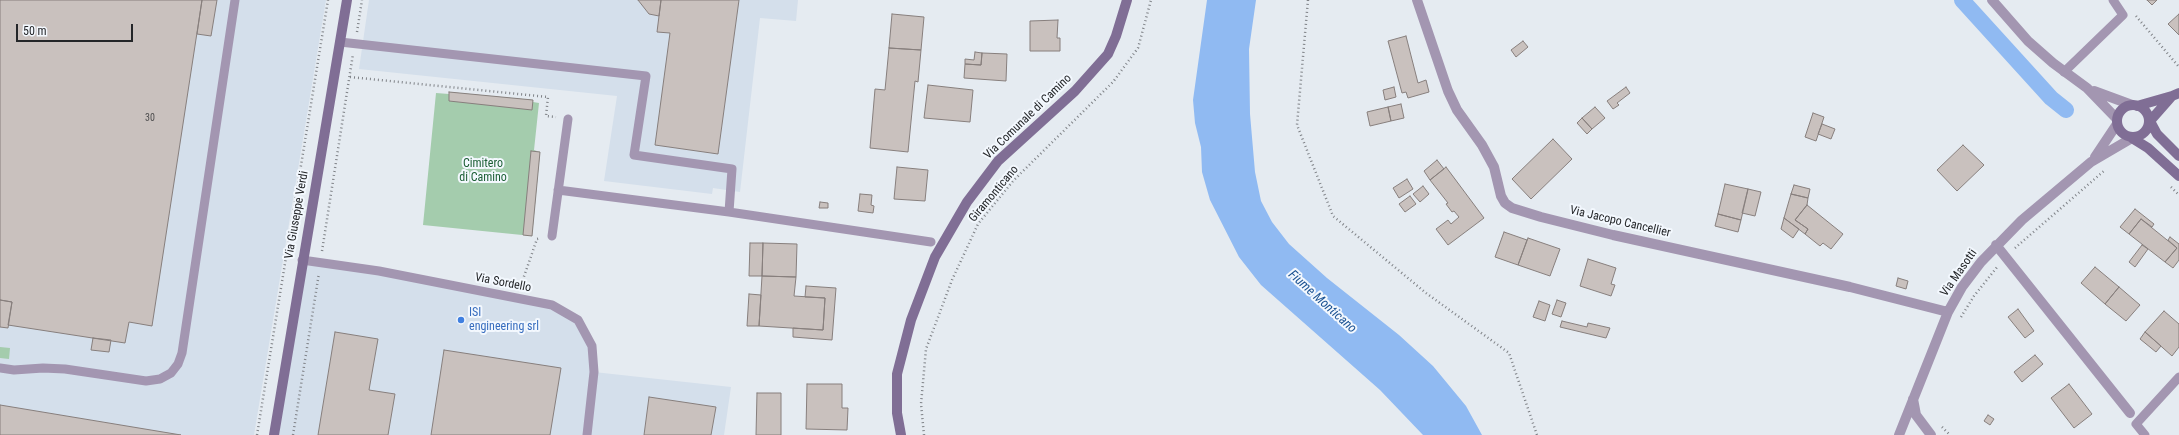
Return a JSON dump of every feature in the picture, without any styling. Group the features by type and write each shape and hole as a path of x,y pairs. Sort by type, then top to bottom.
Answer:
{"street":[{"name":"Via Giuseppe Verdi","path":"274,435 302,260 347,0"},
{"name":"Via Comunale di Camino","path":"901,435 897,413 897,374 910,320 935,257 967,202 998,161 1075,91 1108,54 1116,36 1127,0"},
{"name":"Via Jacopo Cancellier","path":"1417,0 1448,91 1457,110 1482,145 1494,167 1501,196 1505,203 1512,208 1606,233 1850,287 1948,312"},
{"path":"1992,0 2028,41 2064,72 2087,88 2117,121 2122,133 2148,148 2179,176"},
{"path":"2087,88 2134,105 2146,111 2157,134 2179,156"},
{"path":"2117,121 2122,109 2176,94"},
{"path":"2132,138 2137,137 2147,131 2150,121 2176,94"},
{"name":"Via Masotti","path":"2091,162 2117,121"},
{"name":"Via Masotti","path":"1899,435 1948,312 1962,287 1981,262 2022,220 2091,162 2132,138"},
{"path":"1996,245 2130,413"},
{"path":"1913,398 1916,415 1931,435"}],"lane":[{"path":"0,368 14,370 43,368 65,369 146,381 160,379 171,373 178,364 182,354 235,0"},
{"path":"2064,72 2123,15 2113,0"},
{"path":"340,42 646,76 634,155 732,169 728,212"},
{"path":"552,236 568,119"},
{"path":"558,190 728,212 931,242"},
{"name":"Via Sordello","path":"302,260 379,271 552,305 578,320 592,346 594,372 587,435"},
{"path":"2145,435 2136,424 2179,377"}],"path":[{"path":"257,435 328,0"},
{"path":"293,435 362,0"},
{"name":"Giramonticano","path":"924,435 921,404 926,349 952,280 978,224 1014,181 1113,82 1138,48 1151,0"},
{"path":"1308,0 1297,125 1333,216 1426,293 1509,352 1537,435"},
{"path":"2133,12 2179,67"},
{"path":"350,77 548,97 546,116 568,119"},
{"path":"1959,322 1974,296 2005,257 2105,169"},
{"path":"2170,185 2179,195"},
{"path":"517,298 537,239 552,236"},
{"path":"1940,425 1950,435"}],"shaded area":[{"path":"0,0 326,0 254,435 0,435"},
{"path":"369,0 798,0 796,21 760,18 740,192 713,188 712,194 604,181 617,96 359,69"},
{"path":"302,260 552,305 578,320 592,346 594,372 731,387 724,435 279,435"}],"green space":[{"name":"Cimitero di Camino","path":"449,92 533,100 533,102 539,103 534,150 540,152 532,236 423,225 436,93 449,94"},
{"path":"0,347 10,348 9,359 0,358"}],"water":[{"name":"Fiume Monticano","path":"1207,0 1256,0 1249,49 1250,114 1255,172 1261,201 1272,222 1289,244 1327,278 1399,335 1433,366 1466,406 1482,435 1423,435 1380,390 1261,285 1239,257 1210,200 1202,172 1201,147 1195,123 1193,100"}],"building":[{"path":"0,0 202,0 152,326 129,322 125,343 8,325 12,302 0,300"},
{"path":"202,0 217,0 211,36 197,34"},
{"path":"638,0 661,0 659,16 649,14"},
{"path":"661,0 739,0 718,154 655,145 670,33 657,32"},
{"path":"2147,0 2157,0 2152,5"},
{"path":"892,14 924,17 921,50 889,48"},
{"path":"2179,14 2179,35 2168,24"},
{"path":"1058,20 1057,38 1060,38 1060,51 1030,51 1030,21"},
{"path":"1406,36 1418,83 1426,80 1429,92 1408,98 1406,92 1402,93 1388,41"},
{"path":"1523,41 1528,47 1516,57 1511,50"},
{"path":"889,48 921,50 918,82 915,81 908,152 870,148 875,89 885,90"},
{"path":"975,52 982,53 981,65 965,64 965,59 974,60"},
{"path":"982,53 1007,54 1006,81 964,78 965,64 981,65"},
{"path":"928,85 973,90 970,122 924,118"},
{"path":"1394,87 1396,97 1385,100 1383,90"},
{"path":"1626,87 1630,93 1617,103 1619,105 1613,109 1607,101"},
{"path":"449,92 533,100 532,110 449,101"},
{"path":"1401,104 1404,118 1391,121 1388,107"},
{"path":"1388,107 1391,121 1370,126 1367,112"},
{"path":"1595,107 1605,118 1592,129 1582,118"},
{"path":"1813,113 1824,117 1816,141 1805,137"},
{"path":"1582,118 1592,129 1587,134 1577,123"},
{"path":"1822,124 1835,129 1831,139 1818,134"},
{"path":"1553,139 1572,159 1531,199 1512,179"},
{"path":"1963,145 1984,165 1957,191 1937,170"},
{"path":"531,151 540,152 532,236 523,235"},
{"path":"1437,160 1444,169 1430,180 1424,171"},
{"path":"897,167 928,170 925,201 894,199"},
{"path":"1446,167 1484,218 1448,245 1436,229 1448,220 1451,224 1459,217 1454,211 1452,212 1446,204 1448,203 1430,180"},
{"path":"1407,179 1413,189 1399,198 1393,188"},
{"path":"1725,184 1748,189 1741,220 1718,214"},
{"path":"1794,185 1810,189 1808,198 1791,194"},
{"path":"1423,186 1429,194 1420,202 1413,194"},
{"path":"1748,189 1761,192 1755,216 1742,213"},
{"path":"860,194 872,195 871,205 874,206 873,213 858,211"},
{"path":"1791,194 1808,198 1807,205 1795,220 1808,229 1805,234 1784,218"},
{"path":"1410,196 1416,204 1405,212 1399,204"},
{"path":"820,202 828,203 828,208 819,208"},
{"path":"1807,205 1843,234 1831,249 1823,243 1820,246 1805,234 1808,229 1795,220"},
{"path":"2135,209 2154,224 2152,227 2141,219 2129,234 2120,227"},
{"path":"1718,214 1741,220 1738,232 1715,226"},
{"path":"1784,218 1799,229 1793,238 1781,229"},
{"path":"2141,219 2177,248 2165,262 2129,234"},
{"path":"1504,232 1527,240 1518,265 1495,257"},
{"path":"2170,237 2179,244 2179,260 2173,268 2165,262 2177,248 2168,240"},
{"path":"1528,238 1560,249 1550,276 1518,265"},
{"path":"750,243 763,243 762,276 749,276"},
{"path":"763,243 797,244 796,277 762,276"},
{"path":"2142,245 2148,249 2135,267 2129,262"},
{"path":"1588,259 1616,268 1611,284 1615,285 1611,296 1580,286"},
{"path":"2095,267 2119,287 2105,304 2081,283"},
{"path":"762,276 796,277 794,296 825,298 823,330 759,326"},
{"path":"1898,278 1908,281 1906,289 1896,286"},
{"path":"806,286 836,288 832,340 793,337 793,328 823,330 825,298 805,297"},
{"path":"2119,287 2140,305 2126,321 2105,304"},
{"path":"749,294 761,295 759,326 747,326"},
{"path":"0,300 12,302 8,328 0,327"},
{"path":"1557,300 1566,303 1561,317 1552,314"},
{"path":"1539,301 1550,305 1545,321 1533,317"},
{"path":"2018,309 2034,331 2025,338 2008,317"},
{"path":"2164,311 2179,324 2179,347 2172,356 2145,332"},
{"path":"1562,321 1587,327 1588,323 1610,328 1606,338 1560,327"},
{"path":"335,332 378,339 369,390 395,394 388,435 318,435"},
{"path":"2145,332 2161,346 2156,352 2140,339"},
{"path":"93,338 111,340 109,352 91,350"},
{"path":"444,350 561,368 550,435 431,435"},
{"path":"2035,355 2043,364 2022,382 2014,372"},
{"path":"807,384 842,384 842,408 848,408 847,430 806,429"},
{"path":"2069,384 2092,414 2074,428 2051,398"},
{"path":"757,393 781,393 781,435 756,435"},
{"path":"649,397 716,407 711,435 644,435"},
{"path":"0,405 181,435 0,435"},
{"path":"1988,415 1994,419 1990,425 1984,421"}],"waterway":[{"path":"1962,0 2051,98 2066,110"}],"place":[{"name":"ISI engineering srl","path":"461,320"}]}
